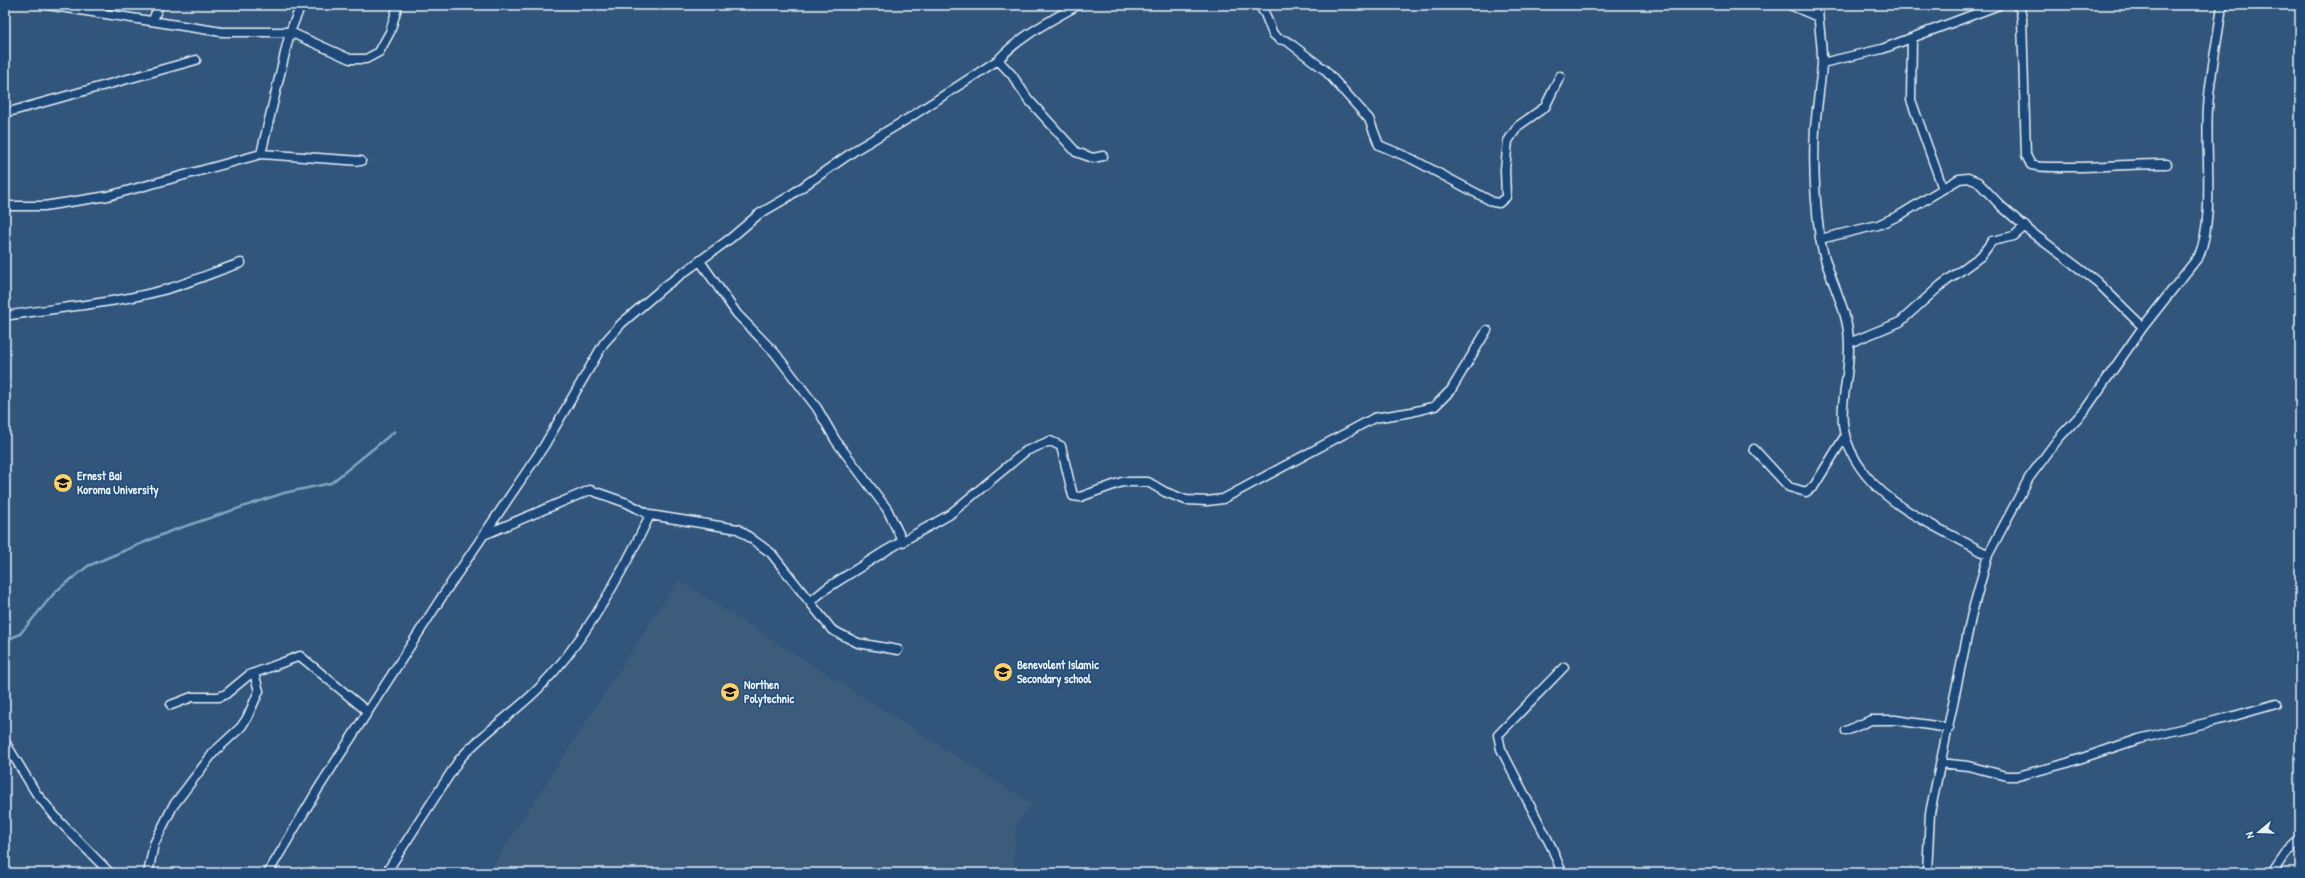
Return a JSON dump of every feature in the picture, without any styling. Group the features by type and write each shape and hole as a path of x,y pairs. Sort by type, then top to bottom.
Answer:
{"street":[{"path":"47,5 153,20 222,32 290,32 350,59 366,59 379,52 390,32 398,5"},
{"path":"153,20 159,5"},
{"path":"261,154 290,32 301,5"},
{"path":"268,873 318,789 544,446 604,343 622,323 664,287 700,261 759,214 785,199 857,149 909,118 998,60 1009,48 1078,5"},
{"path":"1259,5 1265,14 1273,34 1279,39 1287,41 1325,70 1353,101 1368,119 1379,145 1412,159 1493,202 1499,203 1506,197 1505,169 1508,141 1518,126 1545,106 1560,76"},
{"path":"1790,5 1818,17"},
{"path":"1818,5 1822,63 1815,129 1815,185 1820,239 1829,275 1844,314 1849,343 1842,399 1841,424 1864,473 1883,492 1917,516 1988,555"},
{"path":"1822,63 1882,49 1999,5"},
{"path":"2016,5 2020,9 2022,18 2026,154 2031,165 2039,167 2080,168 2134,163 2167,164"},
{"path":"1927,873 1930,813 1972,613 1988,555 2030,478 2058,439 2085,410 2143,327 2199,256 2204,244 2208,164 2208,108 2222,5"},
{"path":"1912,38 1911,100 1943,189"},
{"path":"5,113 196,60"},
{"path":"998,60 1012,75 1028,98 1076,152 1093,158 1103,156"},
{"path":"5,206 44,206 102,197 261,154 361,161"},
{"path":"1820,239 1878,225 1900,215 1959,179 1968,178 1978,182 2025,226 2096,281 2143,327"},
{"path":"1849,343 1900,322 1941,285 1981,256 1992,242 2014,236 2025,226"},
{"path":"700,261 738,314 775,353 817,408 836,441 887,509 902,542"},
{"path":"5,316 92,305 139,296 167,289 241,263"},
{"path":"811,601 827,588 949,515 1026,451 1050,441 1061,446 1073,496 1080,498 1122,482 1148,482 1165,492 1186,500 1223,500 1374,418 1412,412 1435,406 1451,390 1488,330"},
{"path":"1754,449 1789,487 1806,492 1814,486 1846,436"},
{"path":"485,534 590,490 627,503 650,515 738,529 771,552 811,601 832,630 847,639 858,643 898,650"},
{"path":"386,873 459,760 473,744 532,695 582,636 605,600 650,515"},
{"path":"171,705 192,697 219,697 234,690 242,679 300,656 368,712"},
{"path":"1562,873 1552,848 1501,749 1498,735 1564,667"},
{"path":"148,873 154,844 172,806 214,752 241,727 250,713 259,691 259,685 254,673"},
{"path":"1940,763 1968,766 2007,776 2018,776 2067,763 2139,739 2227,718 2276,704"},
{"path":"1846,731 1871,720 1895,720 1949,728"},
{"path":"5,742 36,793 60,822 110,873"},
{"path":"2272,873 2285,854 2300,840"}],"shaded area":[{"name":"Northen Polytechnic","path":"678,580 1032,804 1016,824 1013,873 488,873"}],"waterway":[{"path":"5,641 20,634 56,591 88,566 171,531 284,493 331,483 395,431"}],"place":[{"name":"Ernest Bai Koroma University","path":"63,483"},
{"name":"Benevolent Islamic Secondary school","path":"1003,672"},
{"name":"Northen Polytechnic","path":"730,692"}]}
